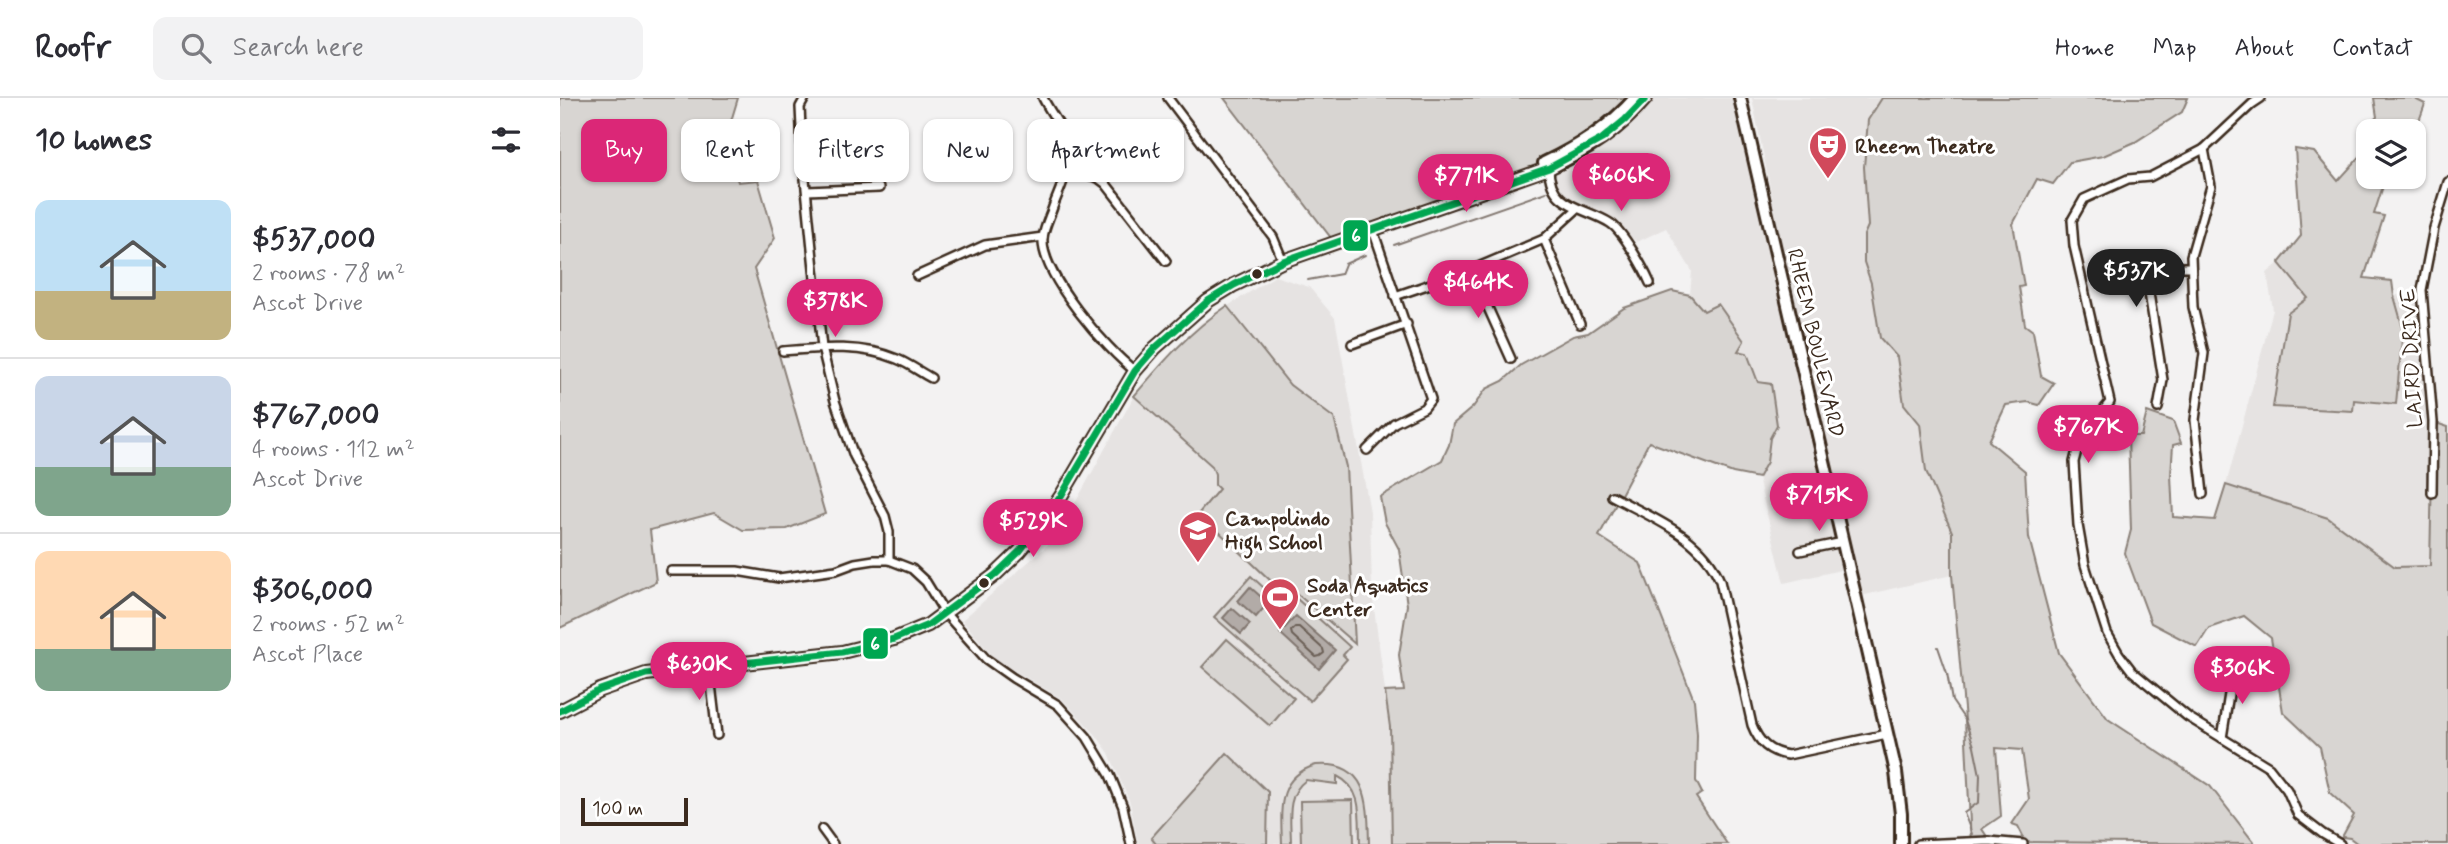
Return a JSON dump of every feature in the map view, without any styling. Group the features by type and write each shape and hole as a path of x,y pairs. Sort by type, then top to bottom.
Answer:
{"main road":[{"path":"1498,186 1579,146 1614,120 1635,98"},
{"path":"560,711 630,678 664,671 811,657 860,649 928,625 995,575 1040,527 1135,372 1155,348 1208,302 1234,285 1283,261 1549,168 1583,153 1631,116 1646,98"},
{"name":"RHEEM BOULEVARD","path":"1740,98 1896,772 1901,844"}],"street":[{"path":"805,98 800,107 813,275 822,348 835,401 854,456 885,516 889,532 889,560"},
{"path":"1043,98 1055,119"},
{"path":"1168,98 1273,237 1283,261"},
{"path":"2261,98 2204,149 2150,177 2128,179 2084,199 2072,220 2074,246 2110,402 2080,439 2074,462 2078,525 2085,565 2107,633 2132,671 2188,716 2269,767 2287,790 2298,815 2340,844"},
{"path":"2203,494 2195,421 2204,354 2193,307 2191,256 2210,186 2204,149"},
{"path":"1549,168 1549,177 1558,196 1577,209 1612,224 1643,266 1650,283"},
{"path":"1062,182 1043,237 1047,262 1064,292 1113,352 1135,372"},
{"path":"1103,182 1128,209 1166,261"},
{"name":"LAIRD DRIVE","path":"2432,493 2433,422 2422,290 2434,228 2448,182"},
{"path":"807,191 879,188"},
{"path":"1395,296 1471,270 1544,239 1577,209"},
{"path":"1367,450 1394,423 1424,408 1432,399 1373,230"},
{"path":"917,276 985,245 1043,237"},
{"path":"1544,239 1580,324"},
{"path":"2158,408 2162,380 2154,339 2148,282 2153,272 2191,267"},
{"path":"1471,270 1511,359"},
{"path":"1352,344 1407,324"},
{"path":"783,351 862,349 894,358 931,378"},
{"path":"1612,496 1688,539 1704,553 1715,569 1752,725 1765,746 1775,753 1788,755 1887,734"},
{"path":"1800,551 1843,542"},
{"path":"671,571 737,571 779,578 836,570 874,560 889,560 912,569 921,576 946,613 986,659 1058,705 1087,737 1110,775 1122,807 1131,844"},
{"path":"709,667 717,735"},
{"path":"2222,738 2234,669"},
{"path":"822,829 833,844"},
{"path":"1918,844 2003,841 2023,844"}],"shaded area":[{"path":"560,98 738,98 732,119 681,119 681,182 759,182 775,238 754,269 825,514 787,529 743,530 714,513 650,530 656,582 560,628"},
{"path":"1224,98 1635,98 1579,146 1498,186 1335,243"},
{"path":"1635,98 1740,98 1783,282 1801,277 1788,277 1752,98 1882,98 1868,120 1864,167 1868,226 1864,235 1864,262 1871,283 1880,338 1897,357 1904,404 1920,424 1926,471 1952,532 1952,575 1856,597 1849,568 1784,583 1758,478 1767,462 1770,438 1777,425 1747,353 1738,351 1717,304 1704,312 1690,295 1692,271 1666,228 1637,242 1613,224 1565,202 1549,177 1549,161"},
{"path":"1882,98 2188,98 2182,112 2135,142 2103,156 2070,162 2053,184 2037,179 2013,224 2024,286 2019,287 2025,325 2033,331 2041,376 2054,383 2039,405 2028,402 2006,405 1989,441 2025,471 2029,538 2059,653 2108,719 2210,786 2255,844 2020,842 2023,836 2018,826 2012,824 2029,799 2022,750 1996,748 2001,816 1982,829 1992,844 1971,844 1965,720 1952,575 1952,532 1926,471 1920,424 1904,404 1897,357 1880,338 1871,283 1864,262 1864,235 1868,226 1864,167 1868,120"},
{"path":"2374,98 2413,98 2425,104 2420,119 2375,119 2377,117"},
{"path":"2295,149 2314,152 2338,181 2356,161 2356,189 2382,189 2374,214 2384,216 2364,278 2392,281 2403,328 2396,404 2354,400 2353,411 2273,407 2288,313 2308,298 2279,263 2301,236"},
{"path":"2279,263 2309,298 2394,296 2422,290 2433,422 2430,567 2395,567 2328,518 2226,485 2273,310 2267,273"},
{"name":"Campolindo High School","path":"1275,276 1309,287 1335,318 1370,512 1372,593 1390,727 1392,844 1138,844 1130,803 1109,753 1096,735 1062,699 995,659 962,620 1056,538 1134,396 1177,346 1201,323"},
{"path":"1672,291 1690,295 1704,311 1718,304 1744,341 1738,351 1747,353 1758,382 1771,384 1777,425 1770,438 1767,462 1758,478 1733,473 1649,442 1599,536 1640,563 1694,700 1697,734 1696,781 1702,793 1696,797 1727,844 1392,844 1390,727 1385,692 1404,691 1399,655 1407,605 1399,549 1385,523 1380,497 1442,460 1449,445 1453,424 1473,407 1486,389 1503,381 1521,365 1573,336 1588,333 1624,308"},
{"path":"1227,306 1290,385 1334,418 1346,467 1355,644 1295,592 1289,598 1199,513 1219,489 1215,485 1212,466 1134,396 1189,336"},
{"path":"2147,412 2173,421 2181,443 2173,445 2173,517 2215,520 2226,485 2328,518 2395,567 2430,566 2433,422 2448,427 2448,844 2358,844 2350,838 2342,837 2354,815 2330,793 2320,747 2283,712 2271,638 2244,616 2209,628 2197,647 2151,623 2125,553 2131,530 2128,436 2141,436"},
{"name":"Soda Aquatics Center","path":"1251,576 1287,609 1297,599 1350,647 1343,655 1347,659 1310,701 1214,617"},
{"path":"1227,639 1294,698 1270,726 1202,667"},
{"path":"1227,753 1268,792 1267,844 1156,844 1151,838"},
{"path":"1316,765 1334,765 1347,770 1356,778 1366,801 1369,844 1360,844 1356,796 1352,788 1337,776 1337,784 1306,780 1299,786 1292,801 1291,844 1282,844 1282,807 1287,786 1303,770"},
{"path":"1353,800 1354,844 1301,844 1300,801"}],"water":[{"path":"1250,587 1268,603 1256,617 1238,601"},
{"path":"1232,608 1250,624 1241,634 1223,618"},
{"path":"1296,616 1335,650 1319,669 1280,633"}],"waterway":[{"path":"1394,245 1546,192"},
{"path":"1308,280 1341,274 1345,264 1365,255"},
{"path":"1938,647 1947,673 1952,701 1965,720 1980,775 1979,802 1964,813 1972,834"}],"transit line":[{"name":"6","path":"560,711 600,690 646,674 842,652 894,639 928,625 995,575 1020,551 1061,496 1135,371 1155,348 1208,301 1283,261 1549,168 1602,139 1646,98"}],"place":[{"name":"Rheem Theatre","path":"1828,180"},
{"name":"Campolindo High School","path":"1198,564"},
{"name":"Soda Aquatics Center","path":"1280,631"}]}
